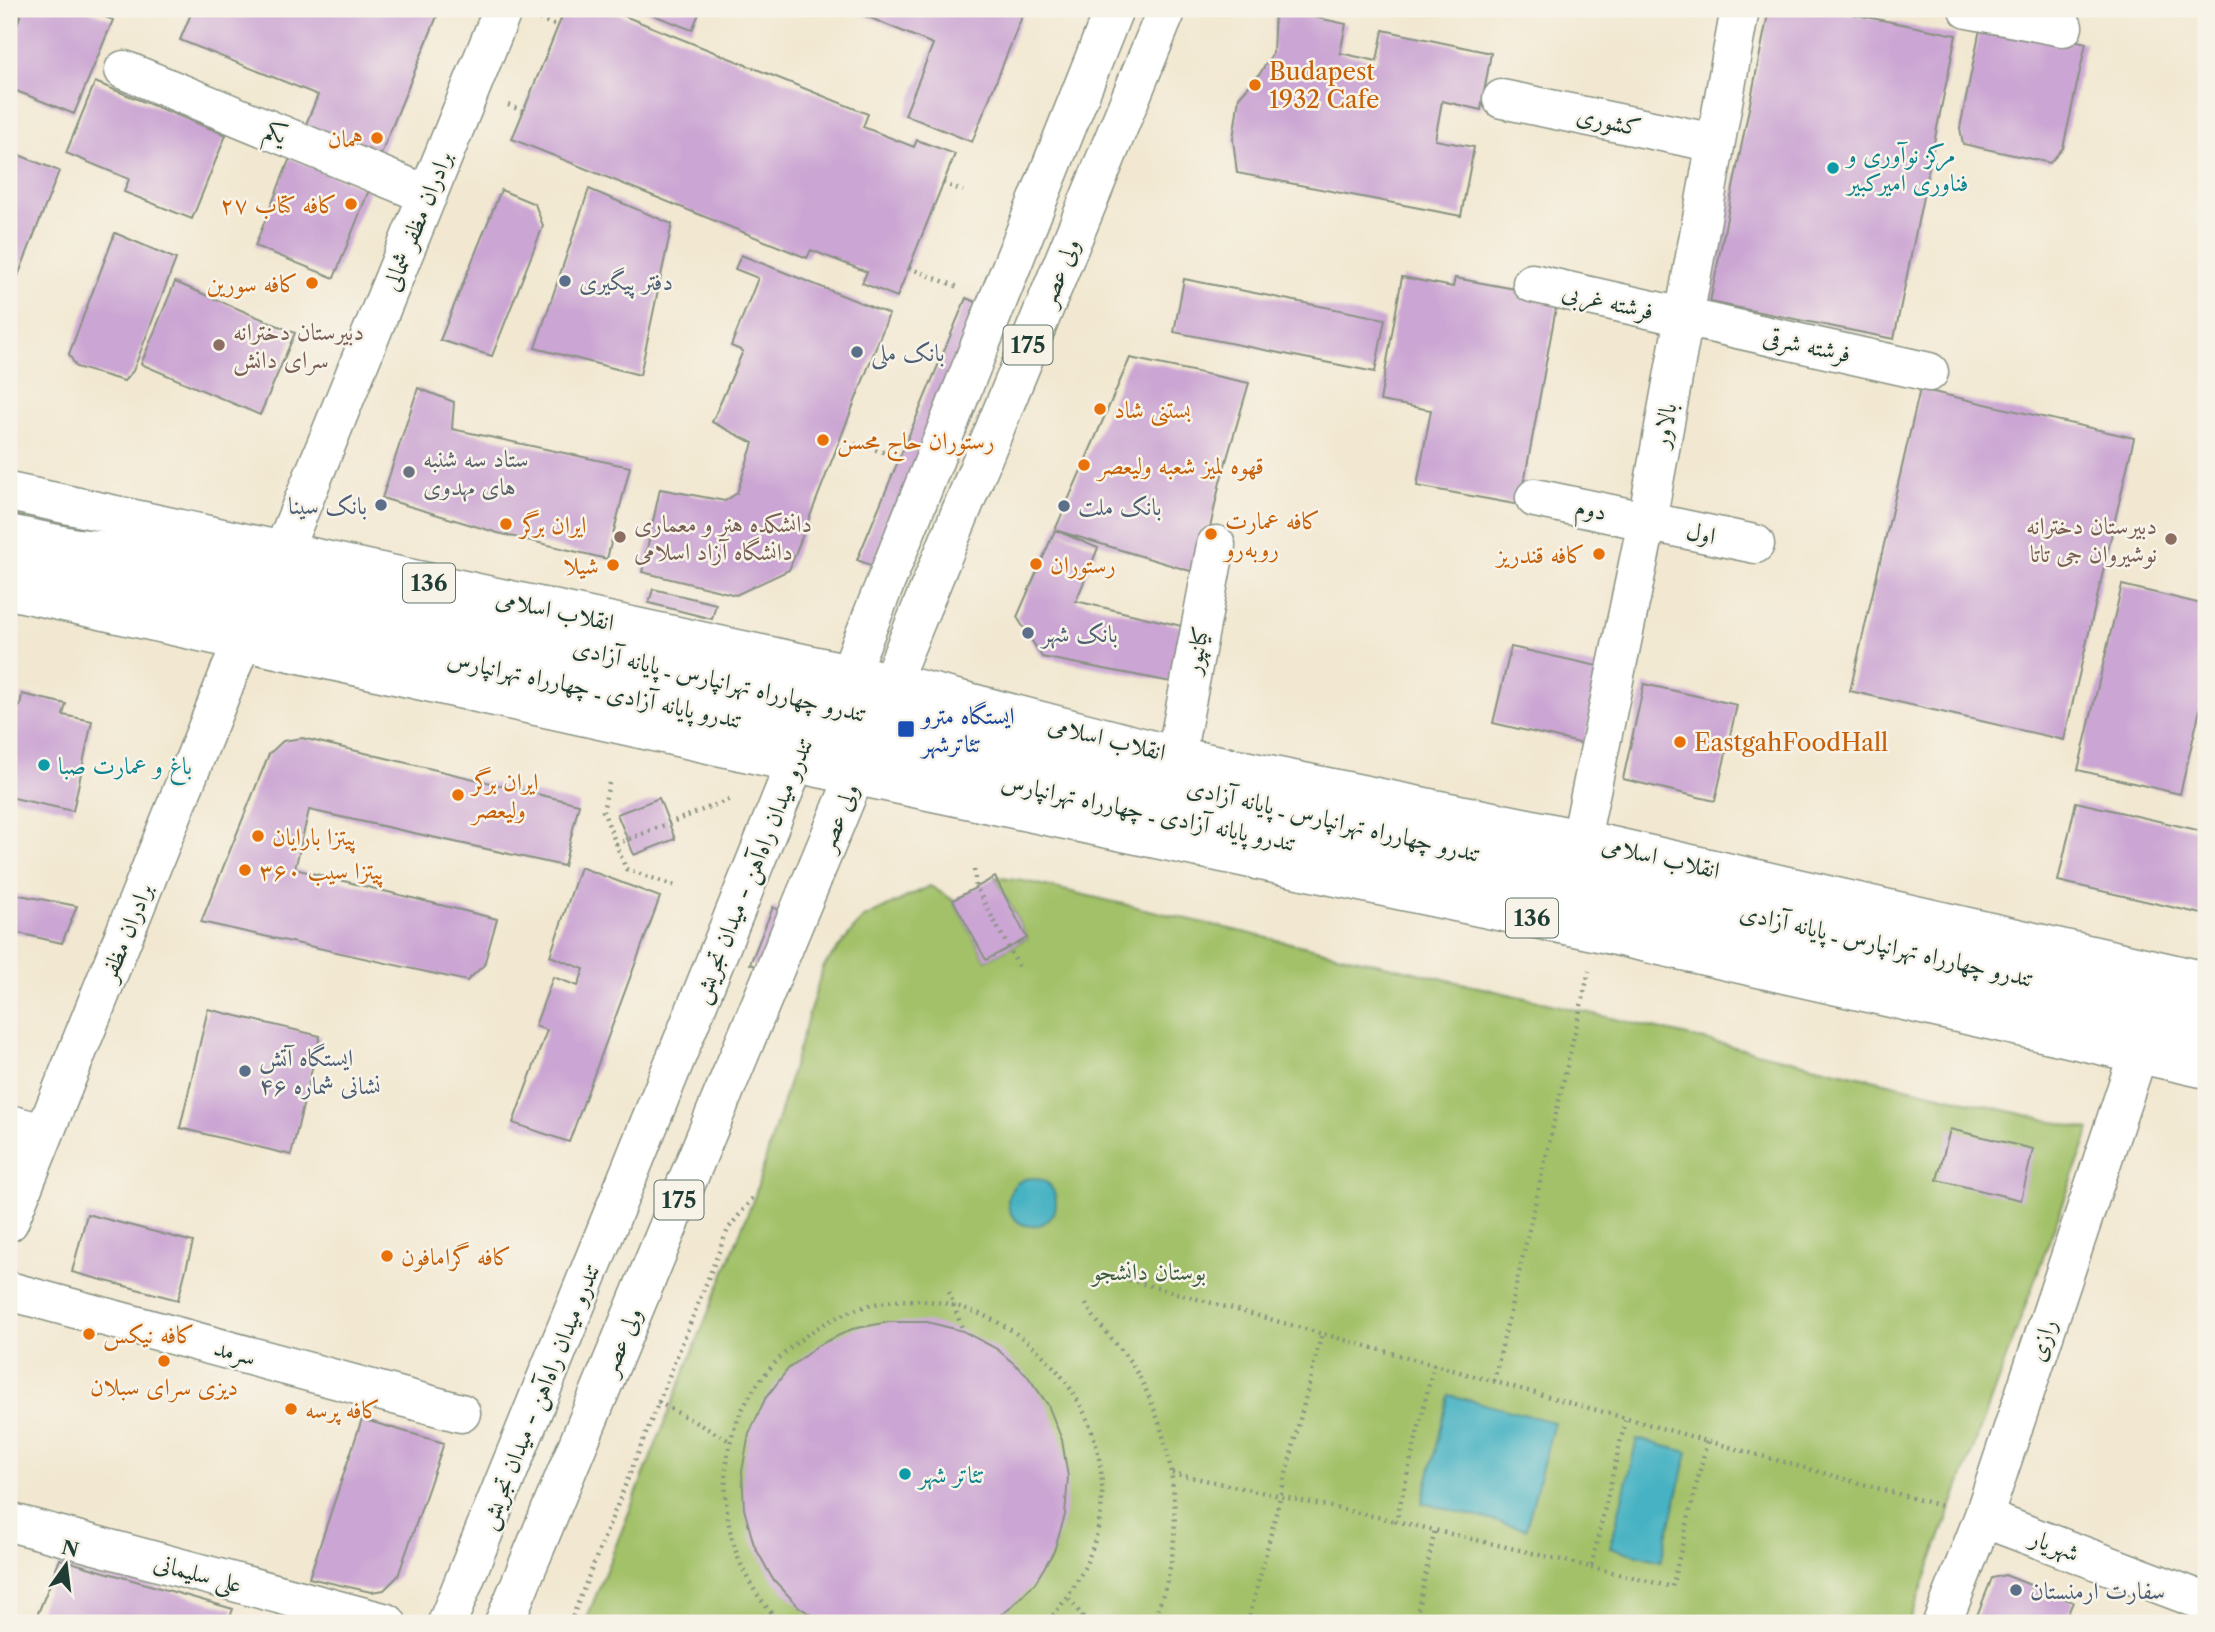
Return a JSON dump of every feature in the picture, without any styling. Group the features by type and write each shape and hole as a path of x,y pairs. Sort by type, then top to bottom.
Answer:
{"main road":[{"name":"برادران مظفر شمالی","path":"283,551 503,9"},
{"name":"تندرو میدان راه‌آهن - میدان تجریش","path":"447,1623 807,734 849,674 1114,9"},
{"name":"ولی عصر","path":"503,1623 1167,9"},
{"name":"بالاور","path":"1581,839 1647,521 1740,9"},
{"path":"1968,9 2063,27"},
{"name":"یکم","path":"124,70 428,195"},
{"name":"کشوری","path":"1503,99 1715,143"},
{"name":"فرشته غربی","path":"1532,283 1684,318"},
{"name":"فرشته شرقی","path":"1684,318 1929,372"},
{"name":"انقلاب اسلامی","path":"9,492 849,674 872,731"},
{"name":"دوم","path":"1535,498 1647,521"},
{"name":"اول","path":"1647,521 1755,544"},
{"name":"تندرو چهارراه تهرانپارس ـ پایانه آزادی","path":"9,534 77,548 161,556 807,734 872,731 2206,1017"},
{"name":"کیانپور","path":"1176,756 1216,545"},
{"name":"تندرو پایانه آزادی ـ چهارراه تهرانپارس","path":"9,560 807,734"},
{"name":"انقلاب اسلامی","path":"9,590 243,641 807,734 872,731 1176,756 1581,839 2206,981"},
{"name":"برادران مظفر","path":"9,1222 27,1129 243,641"},
{"name":"انقلاب اسلامی","path":"872,731 1598,932 2206,1069"},
{"name":"تندرو پایانه آزادی ـ چهارراه تهرانپارس","path":"872,731 2206,1046"},
{"name":"رازی","path":"1942,1623 1983,1518 2137,1054"},
{"name":"سرمد","path":"9,1291 461,1413"},
{"name":"شهریار","path":"1983,1518 2206,1602"},
{"name":"علی سلیمانی","path":"9,1522 387,1623"}],"path":[{"path":"943,183 963,191"},
{"path":"909,268 925,276"},
{"path":"609,783 603,811 626,869 678,887"},
{"path":"617,844 733,798"},
{"path":"974,870 976,887 1020,970"},
{"path":"1494,1381 1598,932"},
{"path":"570,1623 728,1228 755,1195"},
{"path":"1129,1280 1983,1518"},
{"path":"949,1292 957,1308 963,1331"},
{"path":"781,1623 765,1607 741,1569 728,1528 724,1484 730,1441 746,1400 772,1364 805,1335 844,1314 886,1303 930,1302 973,1311 1014,1329 1048,1357 1074,1392 1094,1431 1102,1474 1101,1518 1090,1560 1069,1599 1046,1623"},
{"path":"1086,1304 1114,1338 1146,1391 1164,1438 1171,1474 1172,1546 1152,1623"},
{"path":"1248,1623 1322,1333"},
{"path":"1396,1521 1434,1364"},
{"path":"658,1402 730,1441"},
{"path":"1591,1567 1626,1418"},
{"path":"1171,1474 1396,1521 1672,1587 1707,1441"},
{"path":"1415,1623 1435,1530"},
{"path":"1069,1599 1088,1623"},
{"path":"1154,1617 1177,1623"}],"green space":[{"name":"بوستان دانشجو","path":"995,877 1029,882 2090,1130 1909,1623 585,1623 755,1195 823,967 862,919 930,886 953,900 986,960 1027,938"}],"water":[{"path":"1032,1178 1049,1185 1056,1202 1049,1219 1032,1226 1015,1219 1008,1202 1015,1185"},
{"path":"1449,1395 1554,1422 1526,1529 1422,1503"},
{"path":"1637,1439 1688,1452 1661,1561 1610,1548"}],"building":[{"path":"23,9 85,9 113,20 74,114 9,88 9,44"},
{"path":"193,9 440,9 379,159 304,129 318,95 180,40"},
{"path":"565,9 607,9 868,114 863,127 914,147 917,140 955,154 897,297 862,283 867,272 811,250 807,258 512,139"},
{"path":"638,9 701,9 692,30"},
{"path":"849,9 1025,9 972,142 905,115 933,44"},
{"path":"1275,9 1346,24 1340,53 1377,61 1383,30 1491,53 1481,110 1442,101 1435,140 1474,147 1461,216 1237,173 1233,139 1239,97 1259,75 1273,53"},
{"name":"مرکز نوآوری و فناوری امیرکبیر","path":"1769,9 1827,9 1956,35 1894,339 1710,302"},
{"path":"1982,19 2086,43 2063,148 2050,163 1963,144 1960,128"},
{"path":"95,82 226,135 192,219 124,192 129,179 66,153"},
{"path":"9,151 59,171 9,299"},
{"path":"290,158 369,190 334,278 255,246"},
{"path":"589,189 672,224 640,375 535,348"},
{"path":"501,190 535,204 543,226 492,356 440,340"},
{"path":"115,233 176,259 133,371 124,381 76,367 69,354"},
{"path":"741,255 889,314 789,570 736,595 642,572 660,489 725,501 737,493 753,443 712,422 743,351 731,346 758,278 735,269"},
{"path":"1402,277 1453,287 1455,278 1558,297 1520,505 1417,486 1431,410 1380,401"},
{"path":"1184,279 1385,319 1375,372 1174,332"},
{"path":"175,282 295,333 260,415 141,364"},
{"path":"966,298 983,305 878,568 857,560"},
{"path":"1130,358 1249,383 1220,482 1200,574 1055,530"},
{"path":"418,388 454,402 452,429 630,467 607,559 498,533 382,498"},
{"path":"1920,389 2134,438 2064,740 1850,691"},
{"path":"2206,517 2206,540 2200,539"},
{"path":"1055,530 1098,548 1076,601 1190,628 1177,683 1042,657 1017,617"},
{"path":"2122,585 2206,605 2206,684 2180,794 2078,770"},
{"path":"653,589 716,604 712,619 649,603"},
{"path":"1511,647 1602,667 1584,744 1493,723"},
{"name":"EastgahFoodHall","path":"1644,684 1737,705 1715,801 1623,779"},
{"path":"22,694 66,704 63,715 92,721 73,811 9,797 9,704 20,706"},
{"path":"302,738 579,804 564,866 309,810 295,869 497,919 484,965 467,981 201,922 269,754 283,741"},
{"path":"659,798 675,839 634,855 617,814"},
{"path":"2076,802 2206,832 2206,915 2058,881"},
{"path":"580,867 660,897 569,1142 513,1123 547,1030 535,1026 553,977 578,986 584,969 550,956"},
{"path":"995,877 1027,938 986,960 953,900"},
{"path":"9,893 77,906 62,943 9,931"},
{"path":"773,907 791,917 769,971 750,964"},
{"path":"208,1009 320,1036 291,1155 180,1128"},
{"path":"1950,1129 2033,1149 2021,1200 1937,1180"},
{"path":"87,1214 193,1242 178,1300 72,1272"},
{"name":"تئاتر شهر","path":"889,1322 927,1322 963,1331 997,1349 1026,1374 1048,1405 1062,1440 1068,1477 1065,1515 1054,1551 1035,1583 1008,1610 987,1623 823,1623 798,1606 772,1578 754,1545 744,1509 742,1471 749,1434 765,1399 788,1369 817,1346 852,1329"},
{"path":"362,1419 444,1443 398,1576 384,1590 371,1592 309,1578"},
{"path":"60,1559 233,1609 228,1623 34,1623"},
{"name":"سفارت ارمنستان","path":"2005,1575 2073,1602 2064,1623 1974,1623 1992,1578"}],"place":[{"name":"Budapest 1932 Cafe","path":"1255,85"},
{"name":"همان","path":"377,138"},
{"name":"مرکز نوآوری و فناوری امیرکبیر","path":"1833,168"},
{"name":"کافه کتاب ٢٧","path":"351,204"},
{"name":"دفتر پیگیری","path":"565,281"},
{"name":"کافه سورین","path":"312,283"},
{"name":"دبیرستان دخترانه سرای دانش","path":"219,345"},
{"name":"بانک ملی","path":"857,352"},
{"name":"بستنی شاد","path":"1100,409"},
{"name":"رستوران حاج محسن","path":"823,440"},
{"name":"قهوه لمیز شعبه ولیعصر","path":"1084,465"},
{"name":"ستاد سه شنبه های مهدوی","path":"409,472"},
{"name":"بانک سینا","path":"381,505"},
{"name":"بانک ملت","path":"1064,506"},
{"name":"ایران برگر","path":"506,524"},
{"name":"کافه عمارت روبه‌رو","path":"1211,534"},
{"name":"دانشکده هنر و معماری دانشگاه آزاد اسلامی","path":"620,537"},
{"name":"دبیرستان دخترانه نوشیروان جی تاتا","path":"2171,539"},
{"name":"کافه قندریز","path":"1599,554"},
{"name":"رستوران","path":"1036,564"},
{"name":"شیلا","path":"613,565"},
{"name":"بانک شهر","path":"1028,633"},
{"name":"ایستگاه مترو تئاترشهر","path":"906,729"},
{"name":"EastgahFoodHall","path":"1680,742"},
{"name":"باغ و عمارت صبا","path":"44,765"},
{"name":"ایران برگر ولیعصر","path":"458,795"},
{"name":"پیتزا بارایان","path":"258,836"},
{"name":"پیتزا سیب ۳۶۰","path":"245,870"},
{"name":"ایستگاه آتش نشانی شماره ۴۶","path":"245,1071"},
{"name":"کافه گرامافون","path":"387,1256"},
{"name":"کافه نیکس","path":"89,1334"},
{"name":"دیزی سرای سبلان","path":"164,1361"},
{"name":"کافه پرسه","path":"291,1409"},
{"name":"تئاتر شهر","path":"905,1474"},
{"name":"سفارت ارمنستان","path":"2016,1590"}]}
